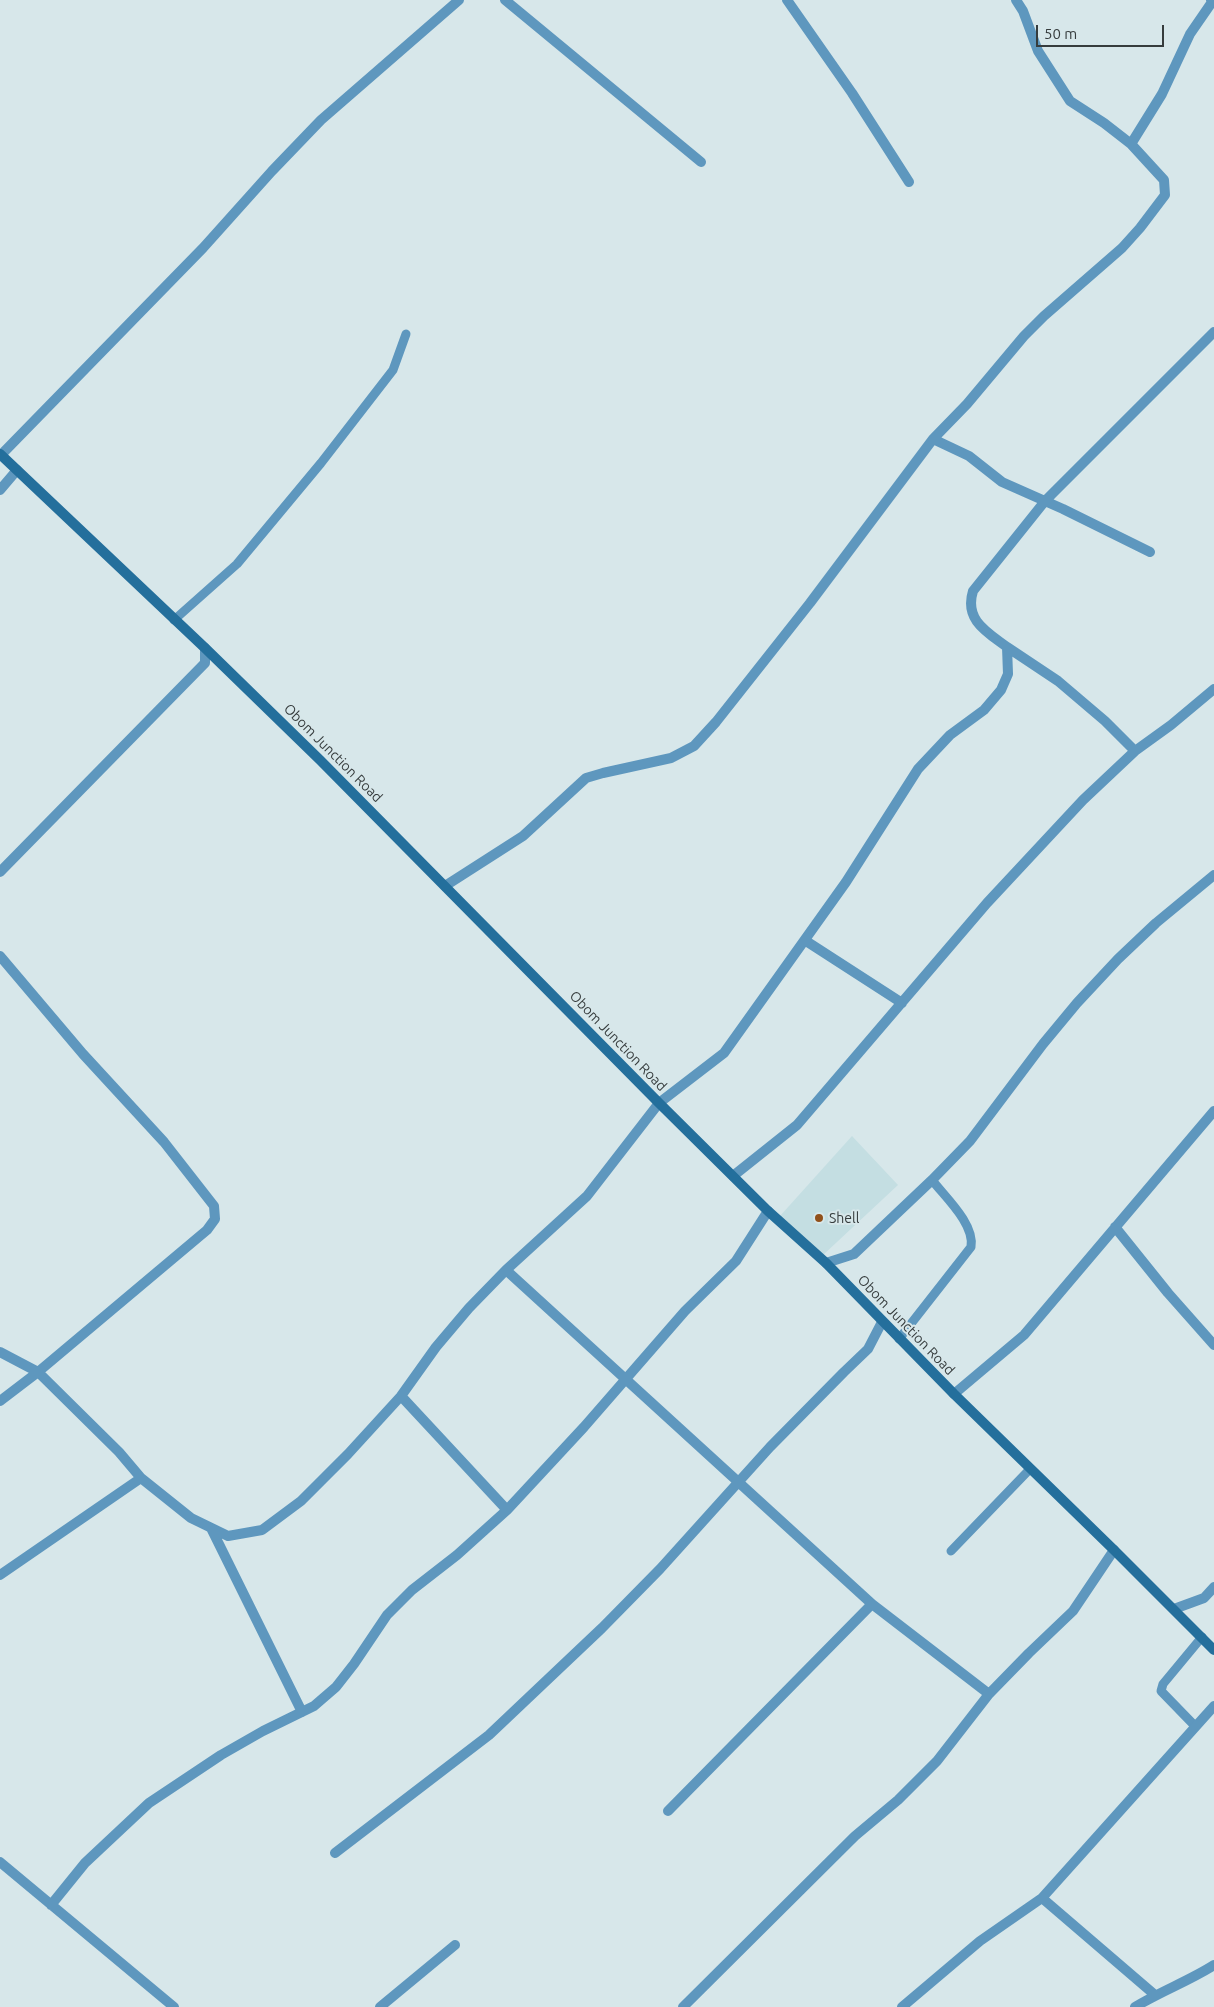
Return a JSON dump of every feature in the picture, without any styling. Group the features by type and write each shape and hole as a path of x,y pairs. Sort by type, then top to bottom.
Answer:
{"main road":[{"name":"Obom Junction Road","path":"0,454 320,760 659,1103 768,1211 826,1263 954,1394 1214,1650"}],"street":[{"path":"0,454 203,248 321,120 459,0"},
{"path":"505,0 701,162"},
{"path":"787,0 852,93 909,182"},
{"path":"445,886 523,836 586,778 671,758 694,746 716,722 810,603 933,439 979,390 1024,336 1122,248 1156,208 1164,195 1164,180 1131,144 1104,123 1070,101 1038,51 1023,11 1016,0"},
{"path":"1131,144 1162,94 1190,34 1212,0"},
{"path":"1135,751 1105,721 1058,681 980,627 971,612 970,601 973,591 1044,501 1214,332"},
{"path":"933,439 969,456 1002,482 1150,552"},
{"path":"0,490 17,470"},
{"path":"0,1352 38,1372 119,1452 141,1478 190,1518 228,1536 262,1530 300,1501 348,1454 401,1396 436,1347 463,1315 506,1270 587,1196 659,1103 724,1053 806,941 918,769 950,735 984,710 1001,690 1008,674 1007,647"},
{"path":"0,872 199,670 205,663 205,648"},
{"path":"733,1176 798,1125 1030,856 1083,800 1135,751 1171,725 1214,689"},
{"path":"826,1263 854,1254 932,1180 970,1141 1043,1044 1111,966 1156,923 1214,875"},
{"path":"806,941 902,1004"},
{"path":"0,956 82,1054 164,1142 214,1206 215,1219 207,1230 38,1372 0,1401"},
{"path":"954,1394 1024,1335 1214,1111"},
{"path":"51,1905 85,1863 149,1803 221,1755 263,1731 314,1706 336,1687 354,1664 387,1614 412,1590 457,1555 507,1510 584,1427 685,1311 736,1261 768,1211"},
{"path":"1115,1228 1168,1293 1214,1345"},
{"path":"506,1270 872,1604 989,1694"},
{"path":"335,1853 489,1735 602,1628 660,1569 770,1447 868,1349 882,1322"},
{"path":"401,1396 507,1510"},
{"path":"0,1575 141,1478"},
{"path":"211,1528 302,1712"},
{"path":"683,2007 855,1836 898,1800 937,1761 989,1694 1073,1611 1114,1550"},
{"path":"1174,1609 1204,1598 1214,1587"},
{"path":"668,1811 872,1604"},
{"path":"902,2007 980,1942 1042,1898 1214,1706"},
{"path":"0,1862 171,2006"},
{"path":"1042,1898 1155,1995"},
{"path":"380,2007 454,1945"},
{"path":"1136,2007 1155,1995 1190,1980 1214,1965"}],"lane":[{"path":"174,620 237,564 321,463 394,370 406,334"},
{"path":"899,1339 971,1247 973,1237 968,1225 932,1180"},
{"path":"951,1551 1030,1469"},
{"path":"1195,1726 1161,1691 1163,1684 1202,1638"}],"shaded area":[{"path":"852,1136 898,1185 822,1256 780,1216"}],"place":[{"name":"Shell","path":"819,1218"}]}
